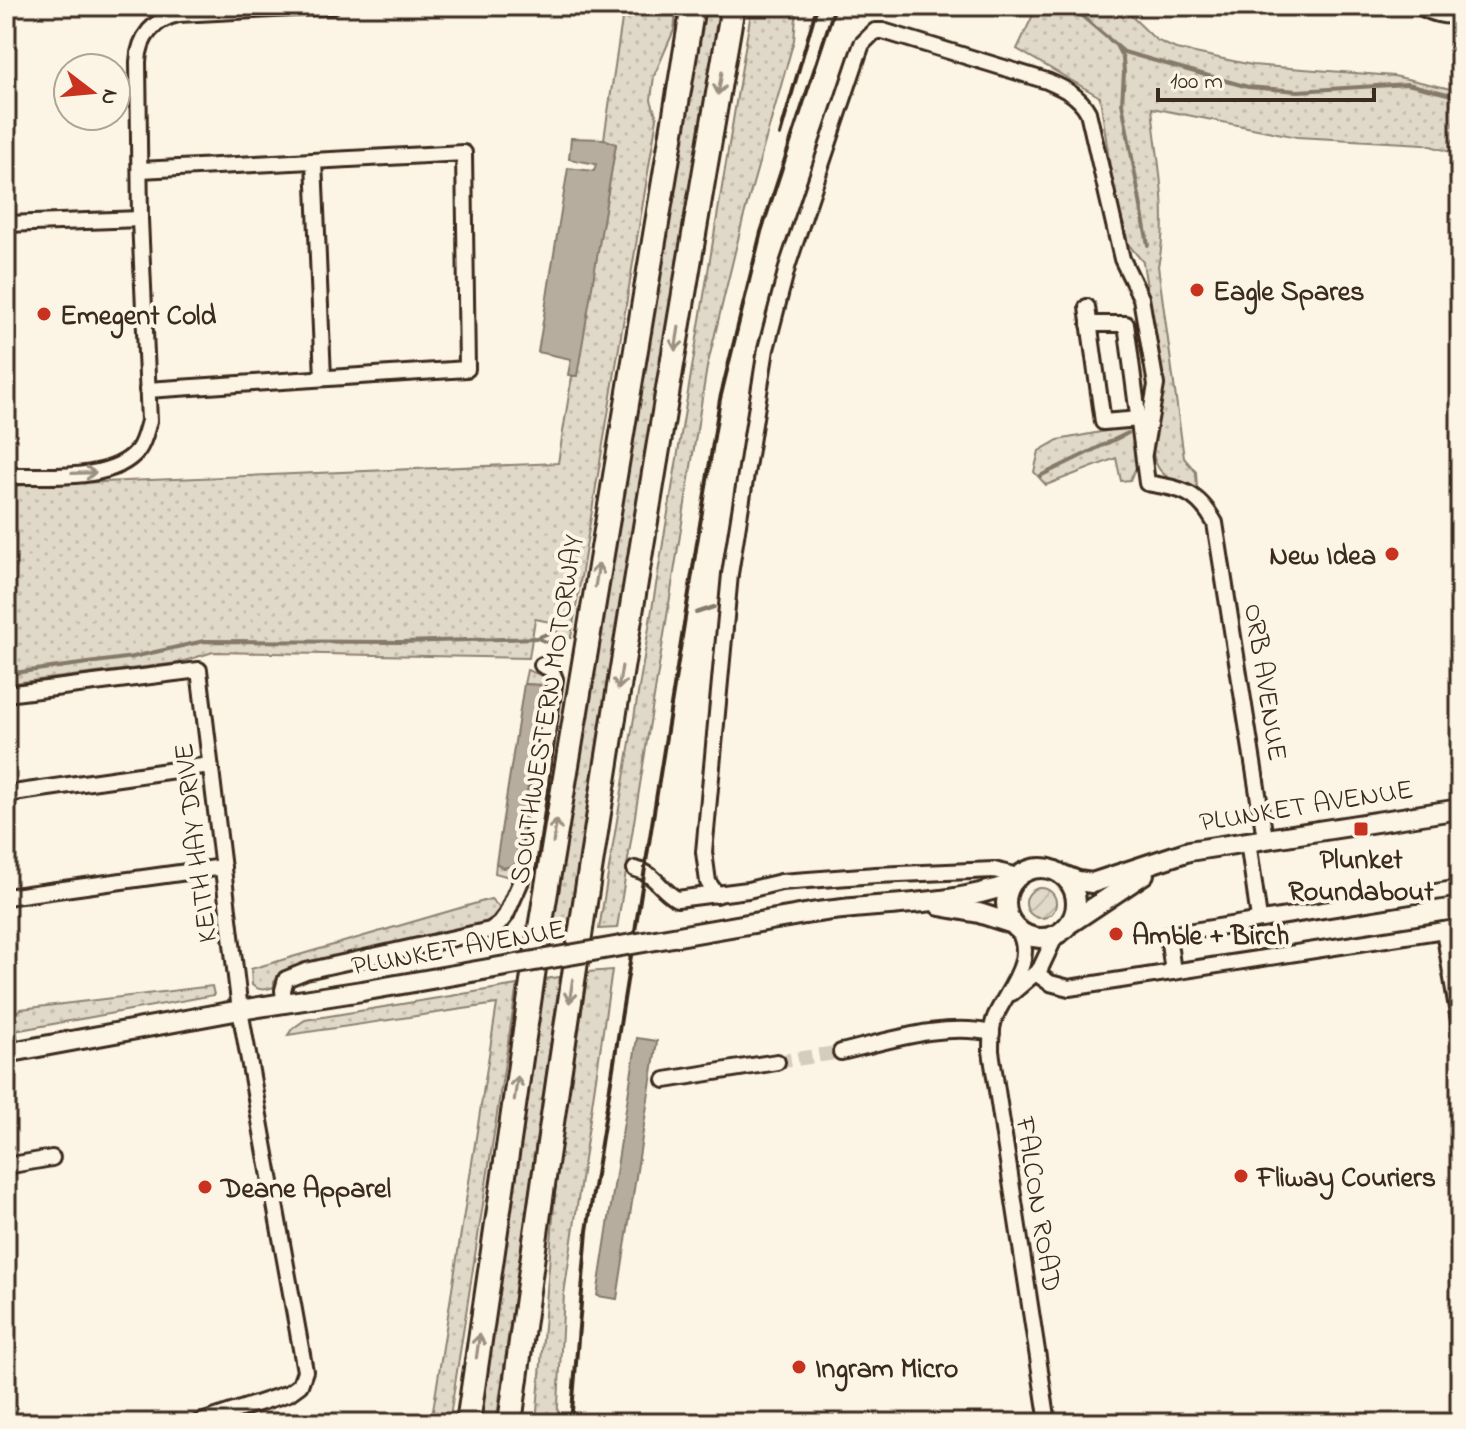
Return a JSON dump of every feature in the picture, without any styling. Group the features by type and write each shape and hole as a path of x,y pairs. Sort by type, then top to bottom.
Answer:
{"highway":[{"name":"SOUTHWESTERN MOTORWAY","path":"468,1423 539,934 693,6"},
{"path":"510,1423 609,741 733,6"},
{"path":"524,1423 528,1287"}],"main road":[{"name":"PLUNKET AVENUE","path":"1063,875 1092,883 1189,851 1460,809"},
{"name":"PLUNKET AVENUE","path":"1062,930 1162,861"},
{"path":"1040,867 1063,875 1075,893 1075,915 1062,930 1036,938 1016,927 1006,904 1015,880 1029,869 1040,867"},
{"name":"PLUNKET AVENUE","path":"8,1053 240,1010 841,908 972,896 1015,880"},
{"name":"PLUNKET AVENUE","path":"921,903 979,913 1016,927"}],"street":[{"path":"6,476 109,470 136,453 142,444 149,421 140,219 138,49 155,24 179,14 332,6"},
{"path":"1419,6 1448,17 1460,15"},
{"path":"717,895 708,882 704,852 730,574 766,349 788,264 858,55 862,44 875,31 1047,81 1063,88 1084,104 1122,259 1138,286 1156,385 1144,453"},
{"path":"140,170 464,153 467,369 147,390"},
{"path":"314,161 323,378"},
{"path":"6,224 140,219"},
{"path":"1087,307 1103,422 1140,419"},
{"path":"1089,324 1126,324 1144,453"},
{"name":"ORB AVENUE","path":"1144,453 1147,483 1178,489 1204,502 1215,523 1256,839 1259,919"},
{"path":"284,1003 286,979 306,971 490,930 499,924 517,895 528,865 555,679 551,669 542,665"},
{"name":"KEITH HAY DRIVE","path":"6,694 199,670 240,1010 305,1371 300,1385 289,1393 198,1423"},
{"path":"6,794 210,765"},
{"path":"6,897 223,867"},
{"path":"635,869 651,874 677,899 717,895 781,882 876,875 994,870 1015,880"},
{"path":"1173,972 1168,935 1460,888"},
{"name":"FALCON ROAD","path":"1016,927 1024,945 1023,961 1008,996 997,1012 992,1033 992,1066 1048,1423"},
{"path":"1037,974 1050,983 1069,988 1460,927"},
{"name":"FALCON ROAD","path":"1008,996 1037,974 1062,930"},
{"path":"1444,930 1460,1027"},
{"path":"6,1024 8,1053"},
{"path":"841,1052 866,1044 968,1027 992,1033"},
{"path":"665,1080 777,1062"},
{"path":"6,1166 52,1158"}],"shaded area":[{"path":"624,6 677,6 674,30 654,76 651,100 657,118 571,638 558,637 555,623 535,619 529,658 213,652 178,663 6,684 6,486 558,463 616,144 604,139"},
{"path":"705,6 720,6 566,940 549,943"},
{"path":"752,6 797,6 794,40 743,219 707,367 617,928 599,929"},
{"path":"1017,6 1121,6 1156,40 1176,49 1252,65 1394,76 1460,91 1460,155 1424,144 1297,137 1152,108 1163,207 1158,266 1184,458 1196,472 1197,488 1164,474 1158,468 1152,450 1148,424 1158,423 1162,385 1143,262 1128,244 1124,224 1117,215 1100,97 1017,49 1033,15"},
{"path":"571,138 604,139 616,144 577,376 568,375 571,359 538,352 568,168 594,171 596,164 569,159"},
{"path":"1133,426 1137,466 1130,480 1121,481 1116,458 1046,485 1034,472 1039,451 1058,440"},
{"path":"527,670 546,677 551,685 523,870 517,879 495,873 496,863 504,868 515,865 543,695 539,685 524,684"},
{"path":"524,684 540,685 543,695 515,865 503,868 496,863"},
{"path":"1041,888 1052,892 1056,903 1052,914 1041,918 1030,914 1026,903 1030,892"},
{"path":"491,899 503,911 493,924 283,975 274,982 274,987 268,989 252,985 251,969"},
{"path":"612,970 564,1294 557,1423 536,1423 557,1170 588,972"},
{"path":"560,977 496,1423 480,1423 545,979"},
{"path":"517,985 449,1423 431,1423 497,1004 288,1035 305,1020"},
{"path":"212,986 214,995 14,1031 11,1016 21,1009"},
{"path":"637,1038 657,1041 617,1299 597,1296"}],"waterway":[{"path":"1081,6 1082,16 1124,52 1248,87 1298,91 1407,84 1460,97"},
{"path":"1117,47 1123,58 1122,103 1148,245"},
{"path":"1040,476 1128,433"},
{"path":"696,613 714,607"},
{"path":"549,643 537,638 551,632"},
{"path":"6,674 133,657 204,641 402,642 537,638"}],"tunnel":[{"path":"777,1062 841,1052"}],"railway":[{"path":"780,135 817,6"},
{"path":"571,1423 587,1231 720,399 761,232 835,6"}],"place":[{"name":"Eagle Spares","path":"1197,290"},
{"name":"Emegent Cold","path":"44,314"},
{"name":"New Idea","path":"1392,554"},
{"name":"Plunket Roundabout","path":"1361,829"},
{"name":"Amble + Birch","path":"1116,934"},
{"name":"Fliway Couriers","path":"1241,1176"},
{"name":"Deane Apparel","path":"205,1187"},
{"name":"Ingram Micro","path":"799,1367"}]}
